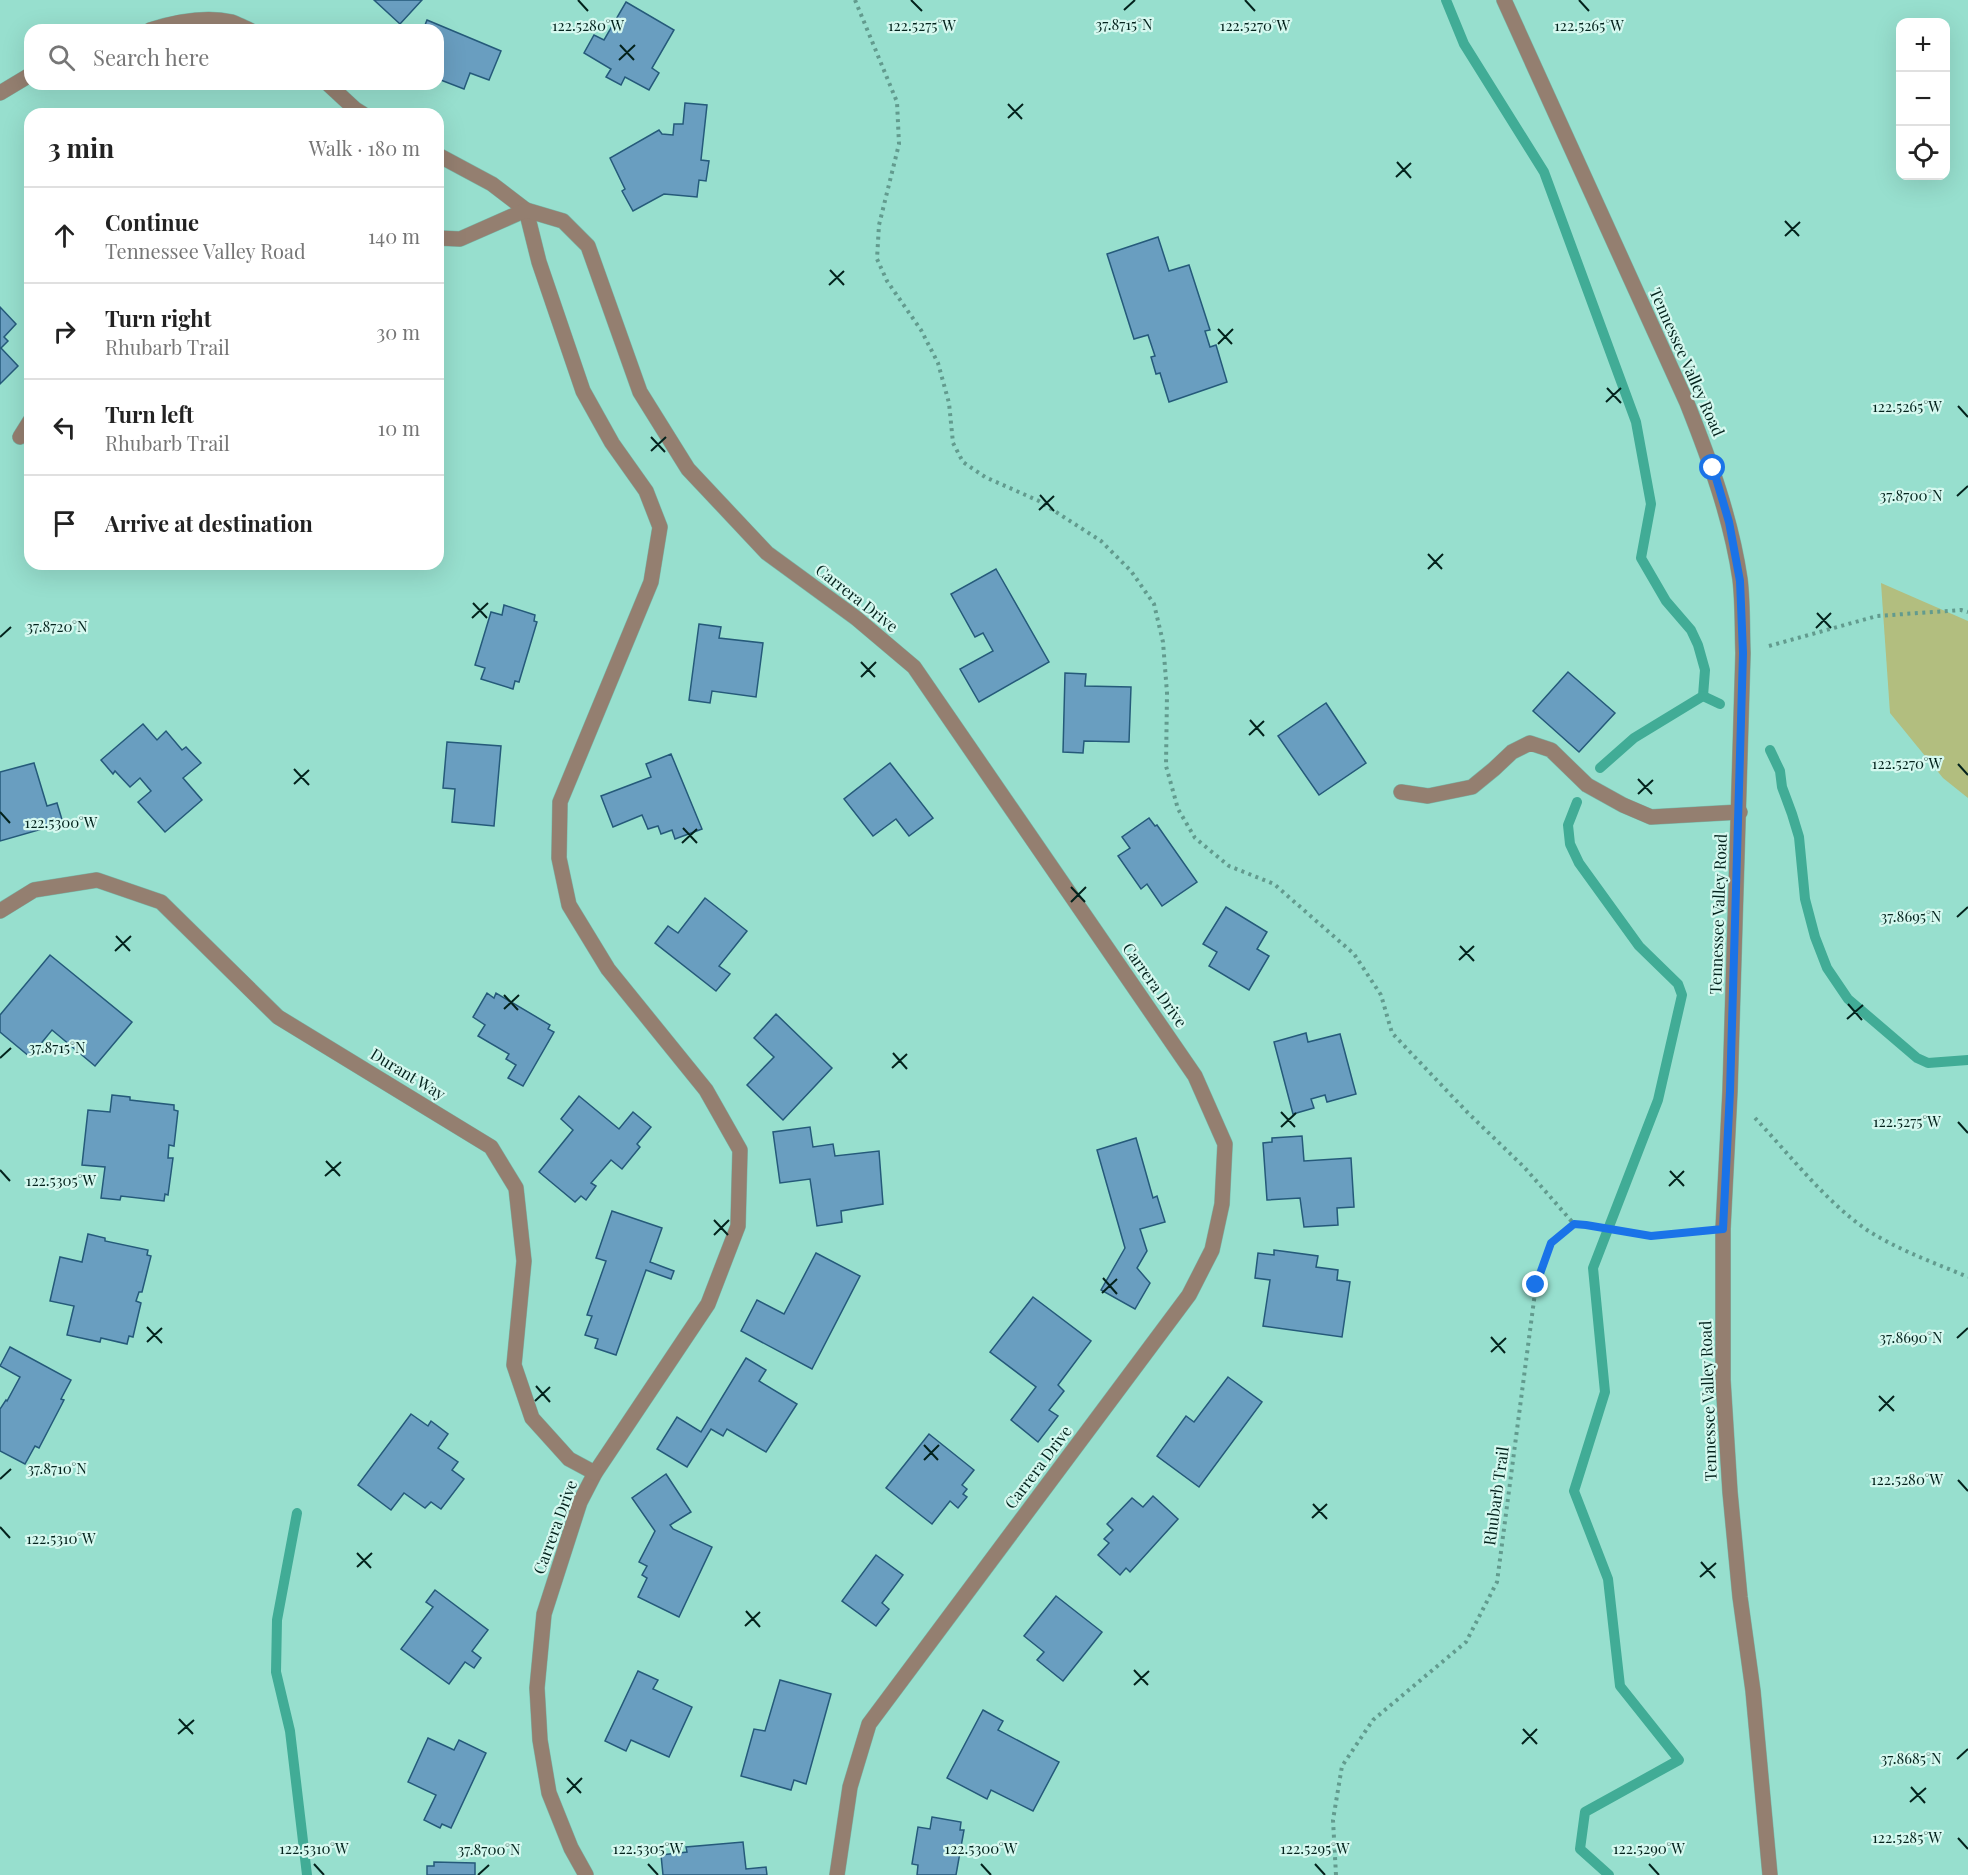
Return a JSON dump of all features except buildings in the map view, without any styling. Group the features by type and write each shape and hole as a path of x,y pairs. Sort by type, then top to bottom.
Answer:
{"street":[{"name":"Tennessee Valley Road","path":"1504,0 1683,394 1713,468 1729,522 1740,581 1743,653 1740,812 1723,1229 1723,1380 1730,1492 1740,1597 1753,1691 1770,1875"},
{"path":"172,24 199,20 236,24"},
{"path":"0,93 24,79"},
{"path":"334,90 354,108"},
{"name":"Carrera Drive","path":"444,158 492,184 526,210 563,221 588,246 640,392 688,469 767,554 856,618 914,667 1195,1076 1225,1144 1222,1204 1212,1250 1189,1295 869,1724 850,1787 837,1875"},
{"path":"444,238 460,239 526,210"},
{"name":"Carrera Drive","path":"526,210 539,262 583,391 612,443 646,491 660,527 651,582 561,802 559,858 569,905 608,969 706,1090 740,1150 738,1226 708,1304 595,1473 580,1502 544,1614 537,1688 540,1740 549,1793 571,1848 586,1875"},
{"path":"20,438 24,431"},
{"path":"1401,792 1428,796 1472,787 1512,752 1530,743 1551,750 1587,785 1651,817 1740,812"},
{"name":"Durant Way","path":"0,911 34,890 97,880 161,902 278,1017 491,1147 516,1188 523,1251 514,1365 532,1418 569,1459 595,1473"}],"path":[{"path":"855,0 897,102 898,144 879,225 877,259 887,281 921,330 938,363 949,403 953,443 963,462 985,477 1039,501 1101,541 1131,571 1154,604 1163,642 1167,693 1166,766 1178,809 1195,838 1229,866 1274,884 1354,954 1381,995 1392,1033 1468,1113 1525,1168 1574,1224 1651,1236 1723,1229"},
{"path":"1743,653 1877,616 1928,611 1961,610 1968,612"},
{"path":"1730,1091 1825,1195 1867,1230 1916,1255 1968,1277"},
{"name":"Rhubarb Trail","path":"1336,1875 1333,1820 1342,1767 1373,1720 1466,1642 1497,1582 1536,1285 1551,1243 1574,1224"}],"green space":[{"path":"1881,583 1968,621 1968,798 1943,778 1890,713"}],"waterway":[{"path":"1446,0 1464,44 1544,172 1636,422 1651,504 1641,558 1666,601 1691,630 1705,670 1703,696 1634,738 1600,768"},
{"path":"1703,696 1720,704"},
{"path":"1770,750 1780,771 1782,787 1799,837 1805,899 1815,937 1827,968 1848,999 1917,1058 1928,1063 1968,1060"},
{"path":"1577,802 1568,825 1570,844 1579,863 1639,946 1678,984 1682,995 1658,1100 1593,1268 1605,1392 1574,1491 1608,1579 1620,1686 1679,1760 1585,1812 1580,1849 1609,1875"},
{"path":"297,1513 277,1620 276,1672 290,1731 307,1875"}],"route":[{"path":"1536,1285 1551,1243 1574,1224 1651,1236 1723,1229 1740,812 1743,653 1740,581 1729,522 1713,468"}]}
